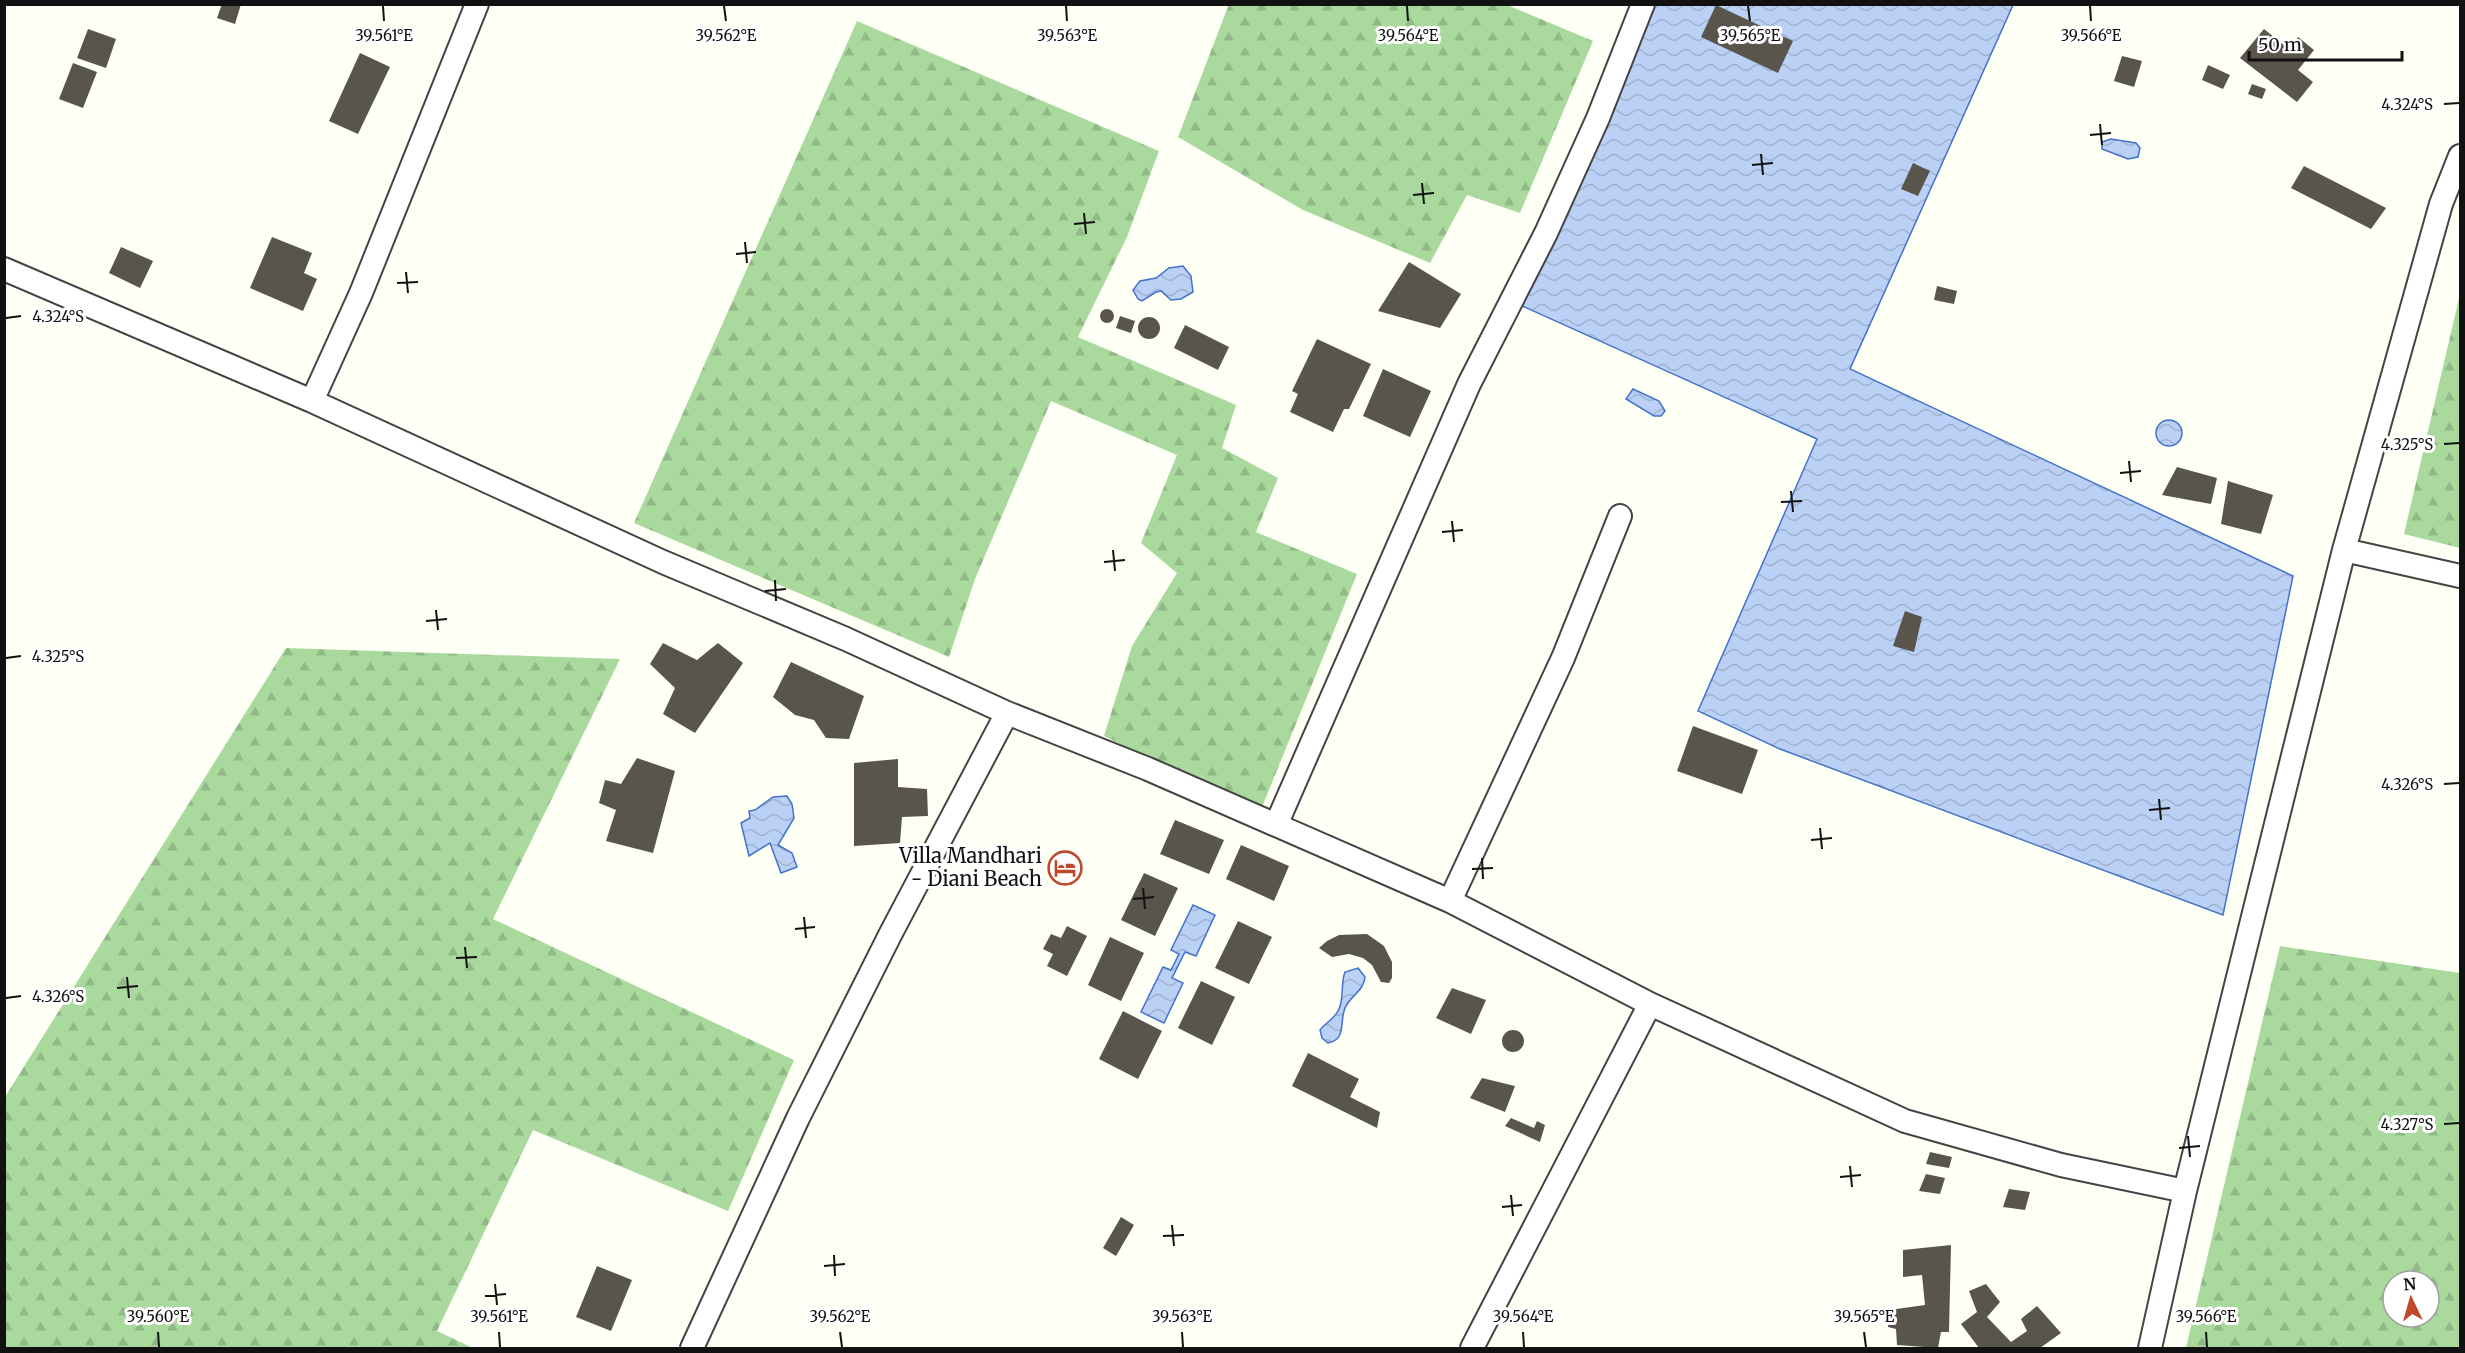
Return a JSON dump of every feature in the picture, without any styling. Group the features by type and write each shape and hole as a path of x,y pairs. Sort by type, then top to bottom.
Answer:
{"street":[{"path":"312,401 361,293 477,4"},
{"path":"1276,825 1469,384 1546,233 1594,128 1643,4"},
{"path":"2150,1348 2185,1191 2344,550 2451,206 2460,156"},
{"path":"4,268 312,401 663,562 846,639 1007,713 1149,769 1450,901 1650,1004 1905,1121 2061,1165 2185,1191"},
{"path":"1450,901 1563,658 1620,516"},
{"path":"2344,550 2460,576"},
{"path":"692,1348 808,1098 891,933 1007,713"},
{"path":"1472,1348 1650,1004"}],"green space":[{"path":"1229,4 1507,5 1593,41 1520,213 1467,195 1430,263 1303,210 1178,137"},
{"path":"857,21 1159,151 1127,237 1078,337 1236,405 1222,448 1278,478 1256,532 1357,574 1260,812 1104,736 1132,646 1177,573 1141,543 1177,455 1051,401 975,579 949,657 634,523"},
{"path":"2460,294 2460,548 2404,534"},
{"path":"286,648 620,659 493,919 794,1060 728,1211 533,1130 437,1331 473,1348 5,1348 5,1097"},
{"path":"2280,946 2460,973 2460,1348 2186,1348"}],"water":[{"path":"1652,5 2013,5 1850,369 2293,576 2223,915 1780,749 1698,711 1817,439 1518,304"},
{"path":"2111,139 2136,143 2140,148 2138,157 2128,159 2102,149 2102,142"},
{"path":"1183,266 1191,276 1193,292 1181,299 1171,300 1161,291 1142,301 1138,299 1133,290 1140,281 1156,278 1169,268"},
{"path":"1633,389 1659,401 1665,411 1661,416 1654,416 1626,399"},
{"path":"2169,420 2178,424 2182,433 2178,442 2169,446 2160,442 2156,433 2160,424"},
{"path":"787,796 792,804 794,818 778,845 792,853 797,867 781,873 770,843 749,856 741,823 750,818 749,811 755,810 773,797"},
{"path":"1193,905 1215,915 1196,956 1185,952 1172,978 1183,983 1164,1023 1141,1012 1163,967 1171,970 1179,954 1171,950"},
{"path":"1358,968 1365,977 1364,982 1345,1008 1338,1038 1328,1043 1322,1038 1320,1030 1338,1011 1345,972"}],"building":[{"path":"222,4 241,4 235,24 217,18"},
{"path":"1716,5 1793,41 1778,73 1701,37"},
{"path":"88,29 116,39 106,68 77,58"},
{"path":"2264,29 2289,49 2298,37 2314,50 2298,70 2313,82 2297,102 2240,58"},
{"path":"360,53 390,67 358,134 329,121"},
{"path":"2122,56 2142,61 2134,87 2114,81"},
{"path":"73,63 97,72 83,108 59,99"},
{"path":"2208,65 2230,75 2223,89 2202,80"},
{"path":"2252,84 2266,89 2262,99 2248,94"},
{"path":"1913,163 1930,171 1918,196 1901,189"},
{"path":"2304,166 2386,208 2371,229 2291,188"},
{"path":"272,237 312,253 304,273 317,279 303,311 250,288"},
{"path":"121,247 153,261 140,288 109,273"},
{"path":"1409,262 1461,294 1440,328 1378,311"},
{"path":"1937,286 1957,291 1954,304 1934,300"},
{"path":"1107,309 1112,311 1114,316 1112,321 1107,323 1102,321 1100,316 1102,311"},
{"path":"1120,316 1135,321 1131,333 1116,328"},
{"path":"1149,317 1157,320 1160,328 1157,336 1149,339 1141,336 1138,328 1141,320"},
{"path":"1185,325 1229,347 1218,370 1174,348"},
{"path":"1317,339 1371,364 1349,409 1344,409 1333,432 1290,412 1298,394 1292,391"},
{"path":"1383,369 1431,391 1410,437 1363,416"},
{"path":"2177,467 2217,478 2211,504 2162,495"},
{"path":"2228,481 2273,495 2261,534 2221,524"},
{"path":"1905,611 1922,617 1914,652 1893,646"},
{"path":"663,643 697,660 718,643 743,663 695,733 663,714 675,688 650,664"},
{"path":"791,662 864,696 849,739 826,738 814,720 795,715 773,697"},
{"path":"1693,726 1758,750 1742,794 1677,771"},
{"path":"637,758 675,771 653,853 606,841 616,810 599,803 605,780 621,784"},
{"path":"898,759 898,787 927,789 928,816 902,817 900,843 854,846 854,763"},
{"path":"1175,820 1224,840 1209,874 1160,854"},
{"path":"1241,845 1289,866 1274,901 1226,879"},
{"path":"1144,873 1178,888 1155,936 1121,920"},
{"path":"1238,921 1272,937 1249,984 1215,968"},
{"path":"1067,926 1087,936 1067,976 1047,966 1053,954 1043,949 1051,934 1061,938"},
{"path":"1367,934 1384,946 1392,962 1392,978 1389,983 1381,982 1372,965 1363,958 1349,954 1332,957 1319,948 1339,935"},
{"path":"1110,937 1144,953 1121,1001 1088,985"},
{"path":"1201,981 1235,997 1212,1045 1178,1028"},
{"path":"1452,988 1486,1000 1471,1034 1436,1018"},
{"path":"1123,1011 1162,1031 1138,1079 1099,1059"},
{"path":"1513,1030 1521,1033 1524,1041 1521,1049 1513,1052 1505,1049 1502,1041 1505,1033"},
{"path":"1308,1053 1359,1079 1350,1097 1380,1112 1377,1128 1292,1086"},
{"path":"1482,1078 1515,1086 1505,1112 1470,1098"},
{"path":"1511,1118 1534,1128 1537,1121 1545,1125 1540,1142 1505,1126"},
{"path":"1930,1152 1952,1157 1949,1168 1926,1164"},
{"path":"1926,1174 1945,1178 1940,1194 1919,1191"},
{"path":"2009,1189 2030,1192 2025,1210 2003,1207"},
{"path":"1121,1217 1134,1225 1116,1256 1103,1248"},
{"path":"1951,1245 1949,1332 1941,1332 1938,1348 1897,1345 1896,1329 1888,1327 1889,1310 1925,1305 1922,1275 1903,1277 1903,1250"},
{"path":"597,1266 632,1280 611,1331 576,1317"},
{"path":"1986,1284 2000,1302 1987,1317 2011,1342 2027,1331 2021,1319 2037,1306 2061,1333 2040,1348 1979,1348 1961,1324 1977,1312 1969,1291"}],"place":[{"name":"Villa Mandhari - Diani Beach","path":"1065,868"}]}
